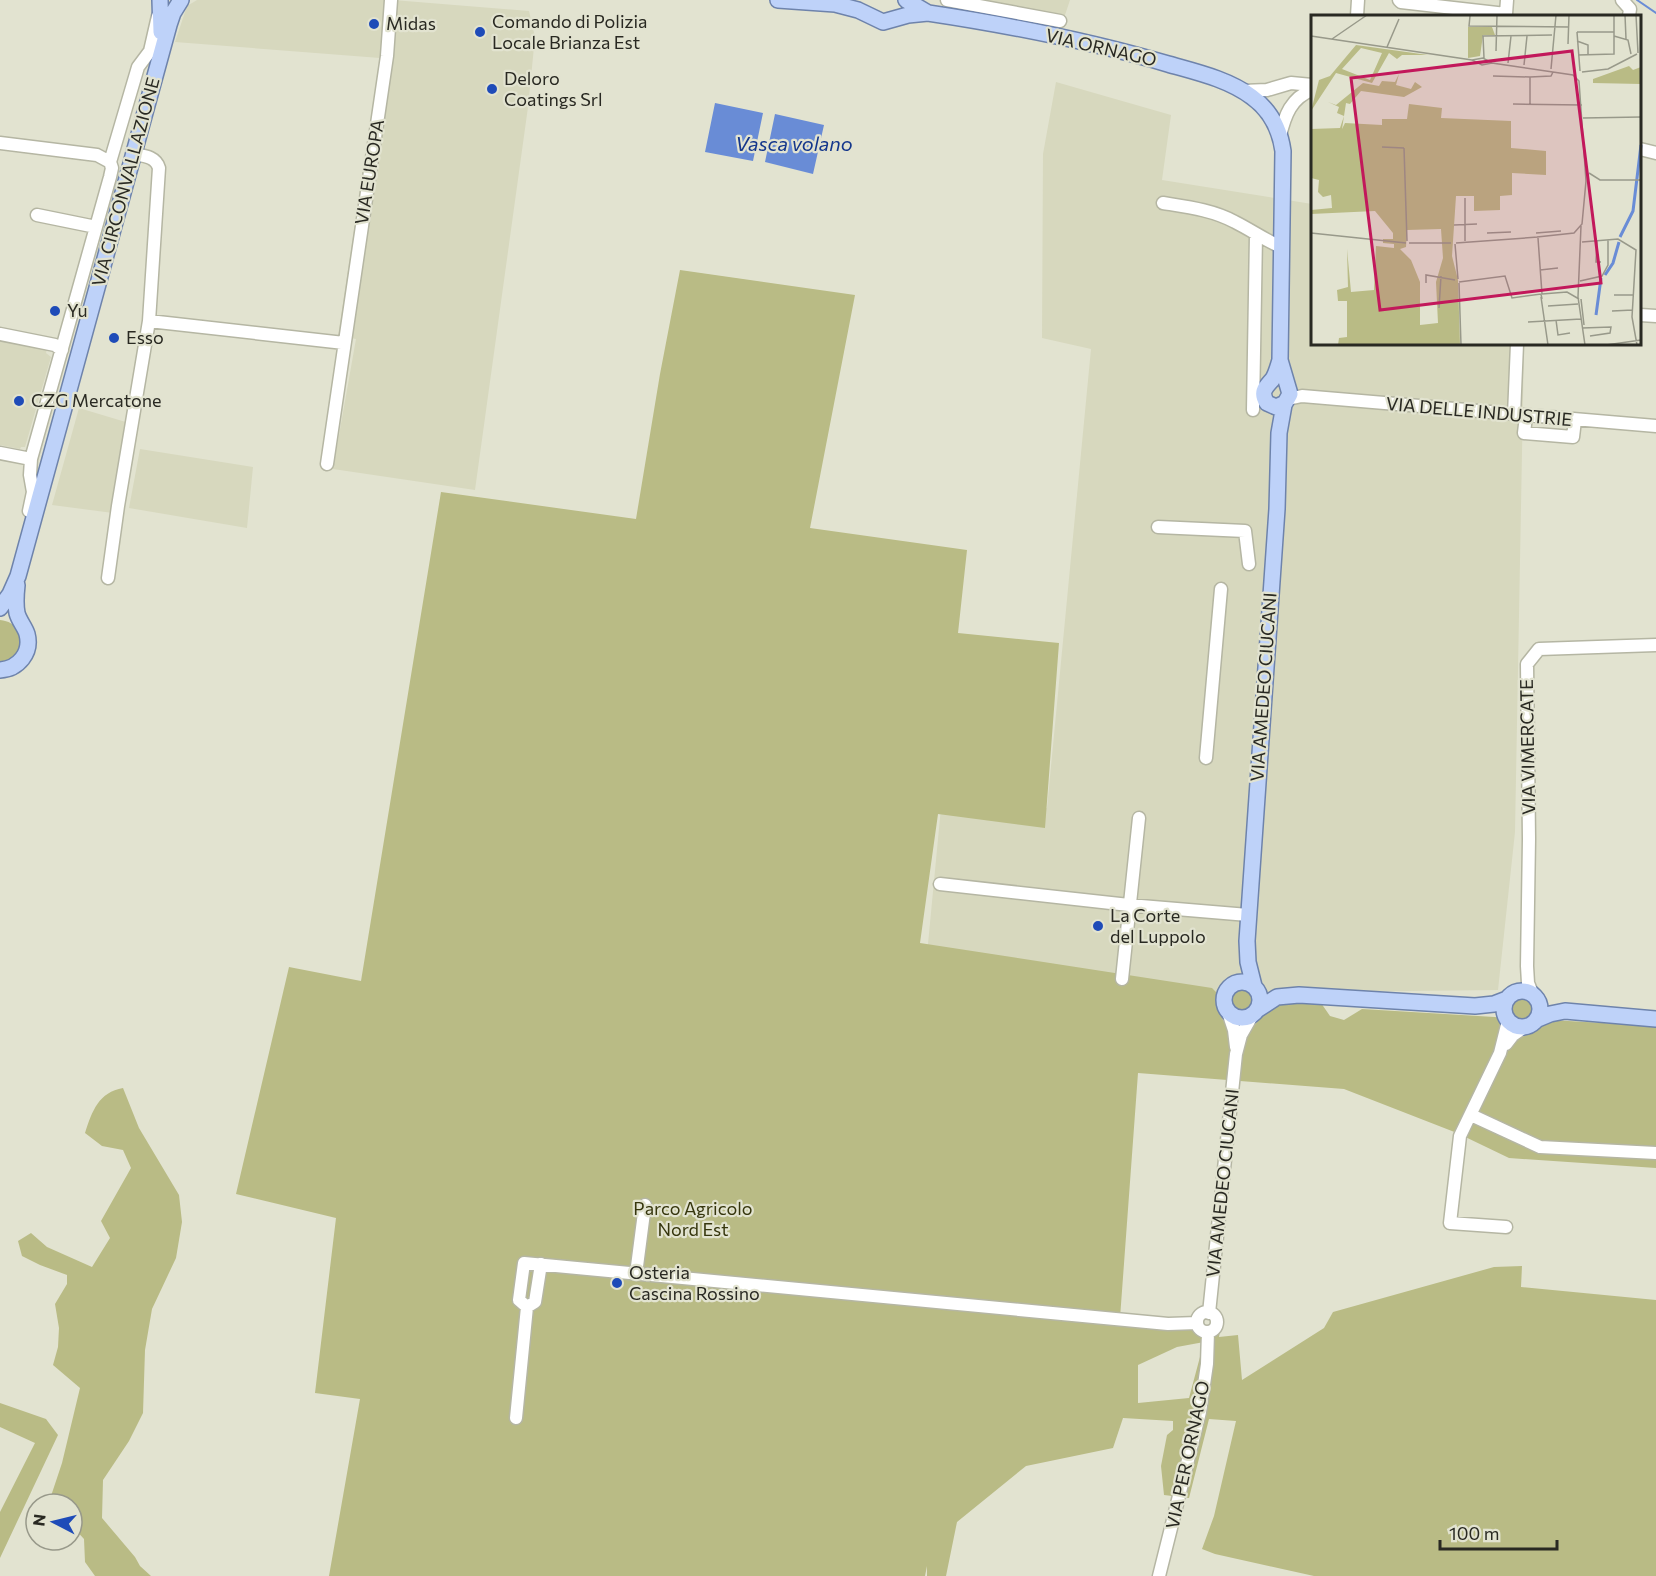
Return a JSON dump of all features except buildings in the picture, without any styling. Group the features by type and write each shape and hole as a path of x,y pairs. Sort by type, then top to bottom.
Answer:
{"main road":[{"name":"VIA CIRCONVALLAZIONE","path":"0,608 10,594 19,572 158,65 173,13 181,0"},
{"name":"VIA ORNAGO","path":"778,0 836,4 881,22 928,13 1134,54 1202,74 1243,91 1265,109"},
{"name":"VIA ORNAGO","path":"836,4 854,0"},
{"path":"865,0 870,16"},
{"name":"VIA ORNAGO","path":"894,19 901,11 904,0 928,13"},
{"name":"VIA CIRCONVALLAZIONE","path":"158,65 162,26 160,3"},
{"name":"VIA AMEDEO CIUCANI","path":"1255,1012 1260,998 1249,965 1248,915 1277,509 1279,433 1284,394 1280,360 1283,159 1280,136 1265,109"},
{"name":"VIA CIRCONVALLAZIONE","path":"2,672 19,663 27,650 27,636 16,606 19,572"},
{"path":"0,614 13,617 21,624"},
{"name":"VIA AMEDEO CIUCANI","path":"1228,1012 1223,999 1225,991 1241,964 1247,941"},
{"path":"1230,985 1243,981 1284,997"},
{"path":"1228,1012 1240,1018 1255,1012 1274,999 1310,995 1475,1006 1496,1004 1524,995 1567,1011 1656,1019"},
{"path":"1524,995 1541,1010 1538,1019"},
{"path":"1513,1023 1504,1010 1524,995"},
{"path":"1475,1006 1493,1011 1513,1023 1530,1026 1538,1019 1567,1011"}],"street":[{"name":"VIA EUROPA","path":"327,464 387,56 391,0"},
{"path":"947,0 1060,21"},
{"path":"1357,15 1358,0"},
{"path":"1399,0 1506,14 1507,0"},
{"path":"1622,0 1630,9 1629,15"},
{"path":"19,572 22,540 33,492 30,475 31,459 111,171 110,162 137,71 150,51 160,3"},
{"path":"1032,16 1032,32"},
{"path":"1243,91 1275,88 1295,83 1311,86"},
{"path":"1265,109 1267,98 1275,88"},
{"path":"1280,136 1285,117 1293,103 1311,90"},
{"path":"0,143 100,156 110,162"},
{"path":"1641,149 1656,153"},
{"path":"108,578 149,321 159,168 157,162 152,158 134,154"},
{"path":"1163,203 1199,208 1235,222 1281,247"},
{"path":"38,215 96,227"},
{"path":"1253,410 1256,235"},
{"path":"1641,315 1656,316"},
{"path":"149,321 345,343"},
{"path":"0,334 55,345 62,350"},
{"path":"1517,345 1520,416"},
{"name":"VIA DELLE INDUSTRIE","path":"1284,394 1520,416 1524,433 1573,437 1575,420 1656,426"},
{"path":"0,453 31,459"},
{"path":"1158,527 1245,531 1250,564"},
{"path":"1206,759 1221,589"},
{"name":"VIA VIMERCATE","path":"1524,995 1528,983 1527,664 1539,649 1656,645"},
{"path":"1122,978 1139,818"},
{"path":"940,884 1130,905 1248,915"},
{"name":"VIA AMEDEO CIUCANI","path":"1228,1012 1234,1030 1236,1054"},
{"name":"VIA AMEDEO CIUCANI","path":"1209,1313 1236,1054 1241,1035 1255,1012"},
{"path":"1506,1227 1450,1223 1460,1137 1513,1023"},
{"path":"1471,1115 1540,1147 1656,1153"},
{"path":"636,1274 645,1205"},
{"path":"516,1418 527,1307 535,1302 541,1264 1168,1324 1197,1323"},
{"path":"1209,1313 1214,1316 1216,1323 1214,1329 1208,1332 1201,1330 1197,1323 1200,1315 1209,1313"},
{"name":"VIA PER ORNAGO","path":"1159,1576 1200,1412 1207,1364 1208,1332"}],"shaded area":[{"path":"197,0 393,0 529,11 535,37 528,107 475,490 333,469 356,339 338,336 380,58 175,42 187,6"},
{"path":"986,0 1070,0 1064,18"},
{"path":"1056,82 1171,115 1162,180 1311,204 1311,345 1524,345 1515,832 1498,990 1214,993 926,965 942,797 1047,808 1091,349 1042,338 1043,154"},
{"name":"CZG Mercatone","path":"0,339 47,349 46,353 51,357 25,447 20,449 0,445"},
{"path":"79,408 129,423 113,513 52,505"},
{"path":"140,449 253,467 247,528 129,508"}],"green space":[{"name":"Parco Agricolo Nord Est","path":"680,270 855,295 810,528 967,550 958,633 1059,643 1045,828 938,814 920,943 1212,988 1222,998 1228,1000 1234,988 1245,986 1253,992 1321,1003 1330,1016 1344,1020 1362,1009 1511,1018 1511,1003 1515,998 1523,995 1531,998 1535,1004 1533,1019 1656,1026 1656,1168 1509,1158 1457,1133 1344,1089 1138,1073 1120,1318 1220,1331 1219,1337 1238,1335 1242,1380 1324,1328 1333,1312 1494,1267 1522,1266 1521,1287 1656,1300 1656,1576 1314,1576 1215,1554 1202,1549 1214,1516 1236,1421 1209,1419 1189,1498 1164,1495 1161,1466 1167,1435 1173,1430 1173,1421 1123,1418 1113,1448 1026,1466 957,1522 946,1576 927,1576 927,1566 925,1576 329,1576 360,1399 315,1393 336,1218 236,1194 289,967 361,981 441,492 636,519","holes":["1204,1342 1189,1398 1138,1403 1138,1365 1177,1347"]},
{"path":"0,620 11,623 17,629 21,649 12,660 0,664"},
{"path":"123,1088 139,1128 179,1195 182,1222 176,1258 152,1309 145,1350 143,1413 129,1441 103,1480 102,1518 140,1566 151,1576 95,1576 85,1562 84,1492 52,1492 62,1463 80,1388 53,1365 58,1347 59,1328 55,1304 67,1284 67,1275 22,1256 18,1241 31,1233 47,1247 92,1267 110,1238 101,1221 131,1168 123,1150 102,1146 85,1133 94,1110 102,1098"},
{"path":"0,1403 46,1419 58,1435 31,1492 24,1492 24,1507 0,1558 0,1512 35,1443 0,1427"}],"water":[{"name":"Vasca volano","path":"715,103 763,113 753,161 705,152"},
{"name":"Vasca volano","path":"775,114 824,125 813,174 765,162"}],"waterway":[{"path":"1637,0 1656,13"}],"place":[{"name":"Midas","path":"374,24"},
{"name":"Comando di Polizia Locale Brianza Est","path":"480,32"},
{"name":"Deloro Coatings Srl","path":"492,89"},
{"name":"Yu","path":"55,311"},
{"name":"Esso","path":"114,338"},
{"name":"CZG Mercatone","path":"19,401"},
{"name":"La Corte del Luppolo","path":"1098,926"},
{"name":"Osteria Cascina Rossino","path":"617,1283"}]}
